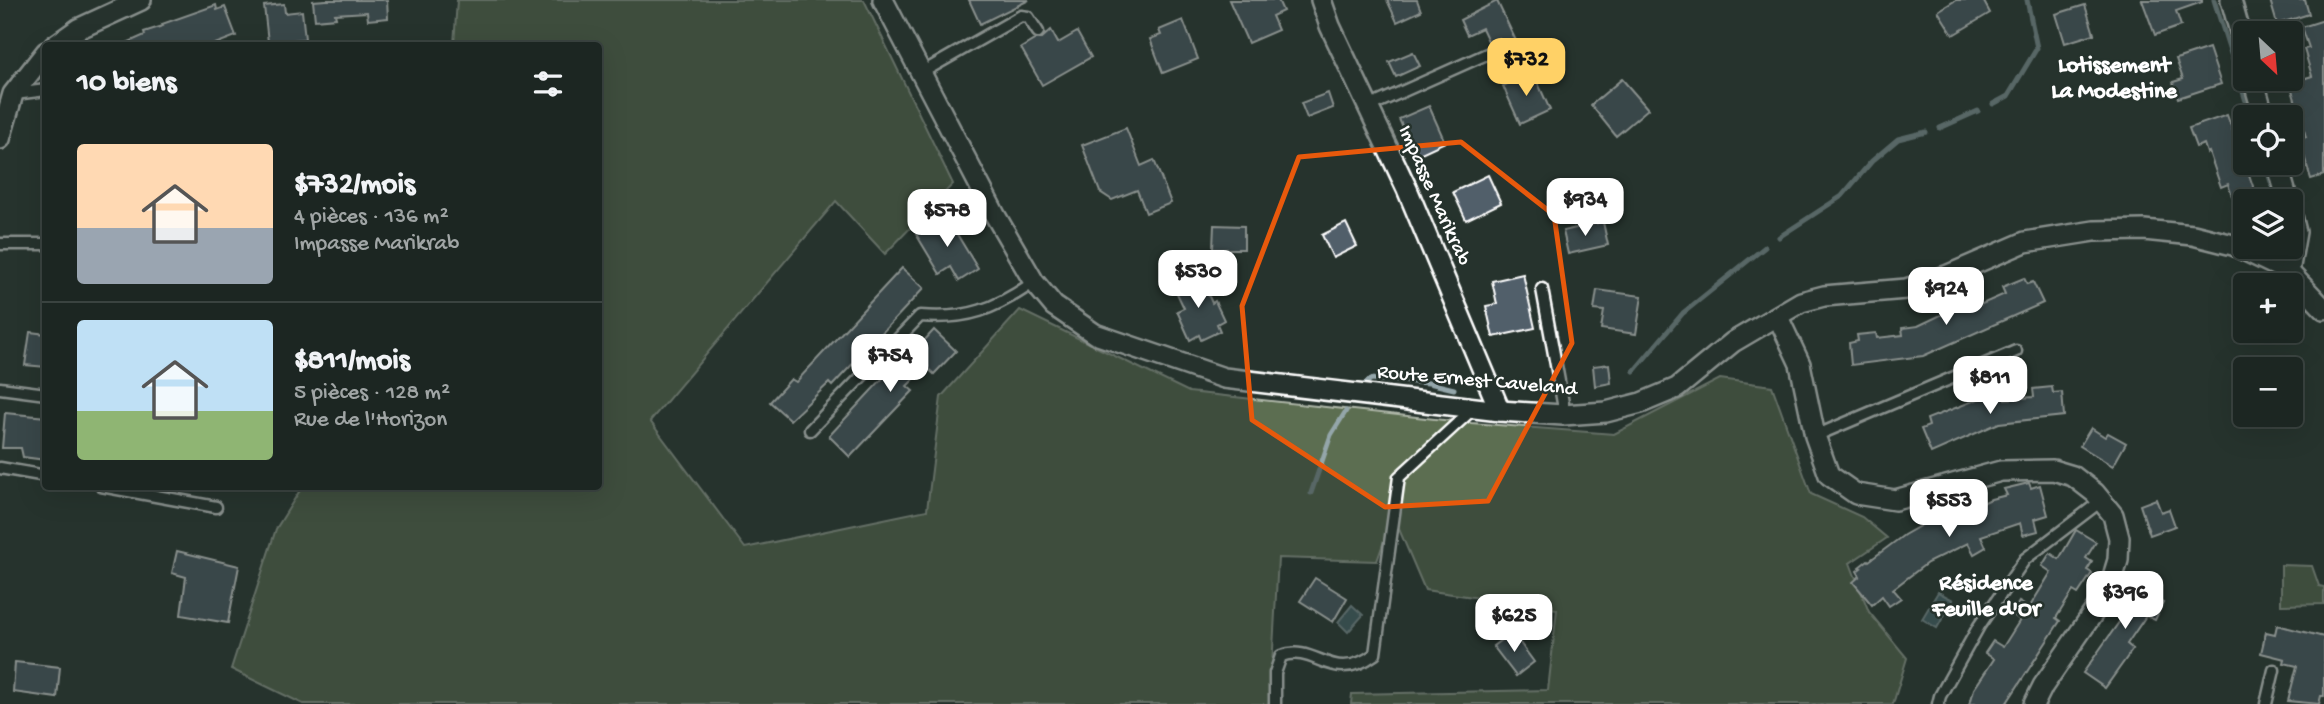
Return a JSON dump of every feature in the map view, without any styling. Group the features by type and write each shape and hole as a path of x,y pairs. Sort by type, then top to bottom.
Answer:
{"street":[{"path":"60,42 78,29 141,0"},
{"name":"Route Ernest Caveland","path":"883,0 995,215 1034,282 1054,306 1095,334 1224,378 1500,411 1563,415 1606,412 1641,403 1677,388 1733,342 1801,302 1824,296 1906,289 1946,276 2025,242 2094,231 2144,229 2193,235 2233,245 2289,272 2324,309"},
{"name":"Impasse Marikrab","path":"1321,0 1330,26 1407,189 1500,411"},
{"path":"2231,0 2237,21"},
{"path":"0,139 13,94 42,57"},
{"path":"2289,272 2292,259"},
{"path":"1777,317 1800,364 1815,436 1829,475 1856,494 1895,500 2001,471 2053,470 2073,475 2095,493 2113,515 2119,538 2118,559 2109,590 2043,686 2034,704"}],"lane":[{"path":"921,73 1021,16 1028,17 1038,32"},
{"path":"1368,107 1489,53"},
{"path":"13,94 42,90"},
{"path":"0,244 42,244"},
{"path":"810,430 920,316 947,318 989,309 1034,282"},
{"path":"1542,289 1563,415"},
{"path":"1815,436 2016,351"},
{"path":"0,387 42,393"},
{"path":"1275,704 1275,673 1281,656 1294,651 1334,666 1359,666 1375,654 1399,477 1475,408"},
{"path":"0,468 42,475"},
{"path":"122,490 216,508"},
{"path":"1938,704 1979,626 2025,559 2101,501"},
{"path":"2266,704 2274,670"}],"highlighted area":[{"path":"1461,142 1554,215 1572,343 1488,501 1385,507 1252,420 1242,306 1299,157"}],"green space":[{"path":"457,0 864,0 953,184 885,254 836,201 650,421 745,548 927,510 941,397 1020,310 1189,392 1471,423 1614,434 1720,379 1772,386 1811,494 1862,517 1887,538 1850,563 1869,612 1907,658 1893,704 1351,704 1352,694 1548,690 1557,609 1425,590 1393,515 1377,561 1278,558 1270,704 303,704 231,669 276,529 300,490 602,490 602,42 454,42"},
{"path":"2281,565 2312,566 2319,586 2324,587 2324,604 2281,605"}],"water":[{"path":"1938,592 1953,600 1937,628 1922,619"},
{"path":"1352,605 1363,615 1348,632 1338,622"}],"building":[{"path":"387,0 388,18 368,20 367,12 335,14 336,18 315,20 313,1"},
{"path":"969,0 1029,0 980,24"},
{"path":"1229,0 1278,0 1283,11 1272,16 1278,30 1248,43"},
{"path":"1387,0 1417,0 1421,11 1397,22"},
{"path":"1956,0 1983,0 1990,13 1953,35 1938,11"},
{"path":"2142,0 2202,2 2176,11 2181,26 2155,35"},
{"path":"2270,0 2305,0 2309,14 2287,21 2276,21"},
{"path":"1497,1 1518,45 1505,52 1499,38 1489,43 1482,28 1467,35 1460,20"},
{"path":"284,4 285,13 302,11 305,39 268,42 264,6"},
{"path":"216,5 217,10 225,7 236,36 220,42 129,42 145,35 144,32 163,26 162,24"},
{"path":"2085,5 2094,34 2065,43 2056,14"},
{"path":"1183,20 1198,59 1163,73 1150,39 1161,35 1159,30"},
{"path":"2324,20 2324,175 2311,179 2303,152 2303,138 2306,137 2303,105 2297,105 2292,91 2303,91 2303,79 2312,76 2304,49 2309,48 2303,27"},
{"path":"1051,30 1058,43 1077,32 1091,57 1042,85 1021,48 1042,38"},
{"path":"2209,48 2221,84 2178,98 2173,82 2183,79 2176,59"},
{"path":"1413,52 1420,66 1396,77 1389,62"},
{"path":"1533,72 1550,110 1520,124 1503,86"},
{"path":"1622,79 1648,109 1616,136 1591,105"},
{"path":"1328,93 1333,108 1307,118 1301,103"},
{"path":"1429,106 1445,142 1415,156 1399,119"},
{"path":"2227,115 2233,132 2233,175 2249,175 2254,189 2233,189 2233,199 2228,184 2221,187 2209,152 2207,153 2204,144 2196,147 2189,128"},
{"path":"1126,128 1141,166 1154,160 1171,203 1146,213 1137,190 1112,200 1100,192 1082,145"},
{"path":"1488,175 1501,203 1466,220 1453,192"},
{"path":"946,216 978,269 959,281 951,267 940,274 916,234"},
{"path":"1603,222 1608,245 1568,254 1563,231"},
{"path":"1346,223 1357,246 1333,258 1322,235"},
{"path":"1214,225 1244,226 1244,249 1213,249"},
{"path":"902,268 924,288 832,386 829,383 790,420 770,402 791,379 796,382"},
{"path":"1523,274 1535,328 1493,337 1486,306 1497,304 1492,281"},
{"path":"2024,278 2027,284 2033,282 2043,303 1923,356 1851,365 1849,343 1858,341 1857,335 1876,333 1877,338 1903,335 1902,328 1918,326 1970,301 1973,308 2005,294 2002,287"},
{"path":"1190,279 1192,283 1201,279 1212,303 1215,301 1224,320 1217,324 1220,331 1201,340 1199,335 1190,340 1177,311 1184,308 1174,287"},
{"path":"1597,290 1642,296 1636,334 1601,329 1604,311 1594,310"},
{"path":"934,330 956,351 934,374 926,367 907,386 913,391 850,457 829,436 896,364 899,368"},
{"path":"30,332 42,334 42,367 25,365"},
{"path":"1609,364 1611,383 1595,386 1593,366"},
{"path":"2052,387 2053,393 2062,392 2064,416 1999,423 1931,453 1921,429 1929,426 1927,419 1991,394 2005,394 2005,399 2034,397 2033,389"},
{"path":"5,413 42,417 42,459 23,457 21,448 2,448"},
{"path":"2091,428 2105,437 2108,433 2126,443 2113,466 2080,446"},
{"path":"2029,483 2031,488 2040,485 2048,515 2035,519 2038,531 2023,535 2020,523 1981,536 1986,547 1974,554 1968,543 1927,563 1893,589 1901,598 1889,606 1882,596 1872,605 1853,582 1860,576 1857,571 1861,568 1859,567 1904,535 1934,518 1970,501 1974,507 2007,495 2004,489"},
{"path":"2156,499 2161,512 2169,509 2175,526 2150,535 2140,505"},
{"path":"2076,530 2096,542 2086,558 2092,562 2087,570 2092,573 2078,594 2073,591 2056,618 2060,621 2006,704 1970,704 1974,689 1994,659 1985,653 1993,641 2003,647 2020,620 2012,614 2019,602 2029,608 2051,572 2042,566 2050,553 2059,559"},
{"path":"177,551 239,566 228,623 181,615 186,577 172,573"},
{"path":"2131,576 2160,586 2155,599 2163,603 2155,620 2146,616 2127,644 2133,649 2105,688 2083,673 2134,601 2122,596"},
{"path":"1315,578 1347,598 1333,622 1300,601"},
{"path":"2277,625 2324,637 2324,696 2321,696 2319,704 2288,701 2297,666 2284,663 2285,659 2261,653 2266,632 2275,634"},
{"path":"1512,632 1534,662 1516,676 1493,646"},
{"path":"15,662 60,667 57,698 13,692"}],"waterway":[{"path":"1993,104 2008,96 2037,48 2027,0"},
{"path":"2214,0 2247,105"},
{"path":"1940,128 1978,111"},
{"path":"1779,237 1842,196 1872,161 1898,139 1926,132"},
{"path":"2269,175 2273,189"},
{"path":"1634,371 1683,313 1765,247"},
{"path":"1362,387 1371,379 1429,383 1454,389"},
{"path":"1311,493 1331,435 1346,411"}],"district":[{"name":"Lotissement La Modestine","path":"2114,79"},
{"name":"Résidence Feuille d'Or","path":"1986,597"}]}
